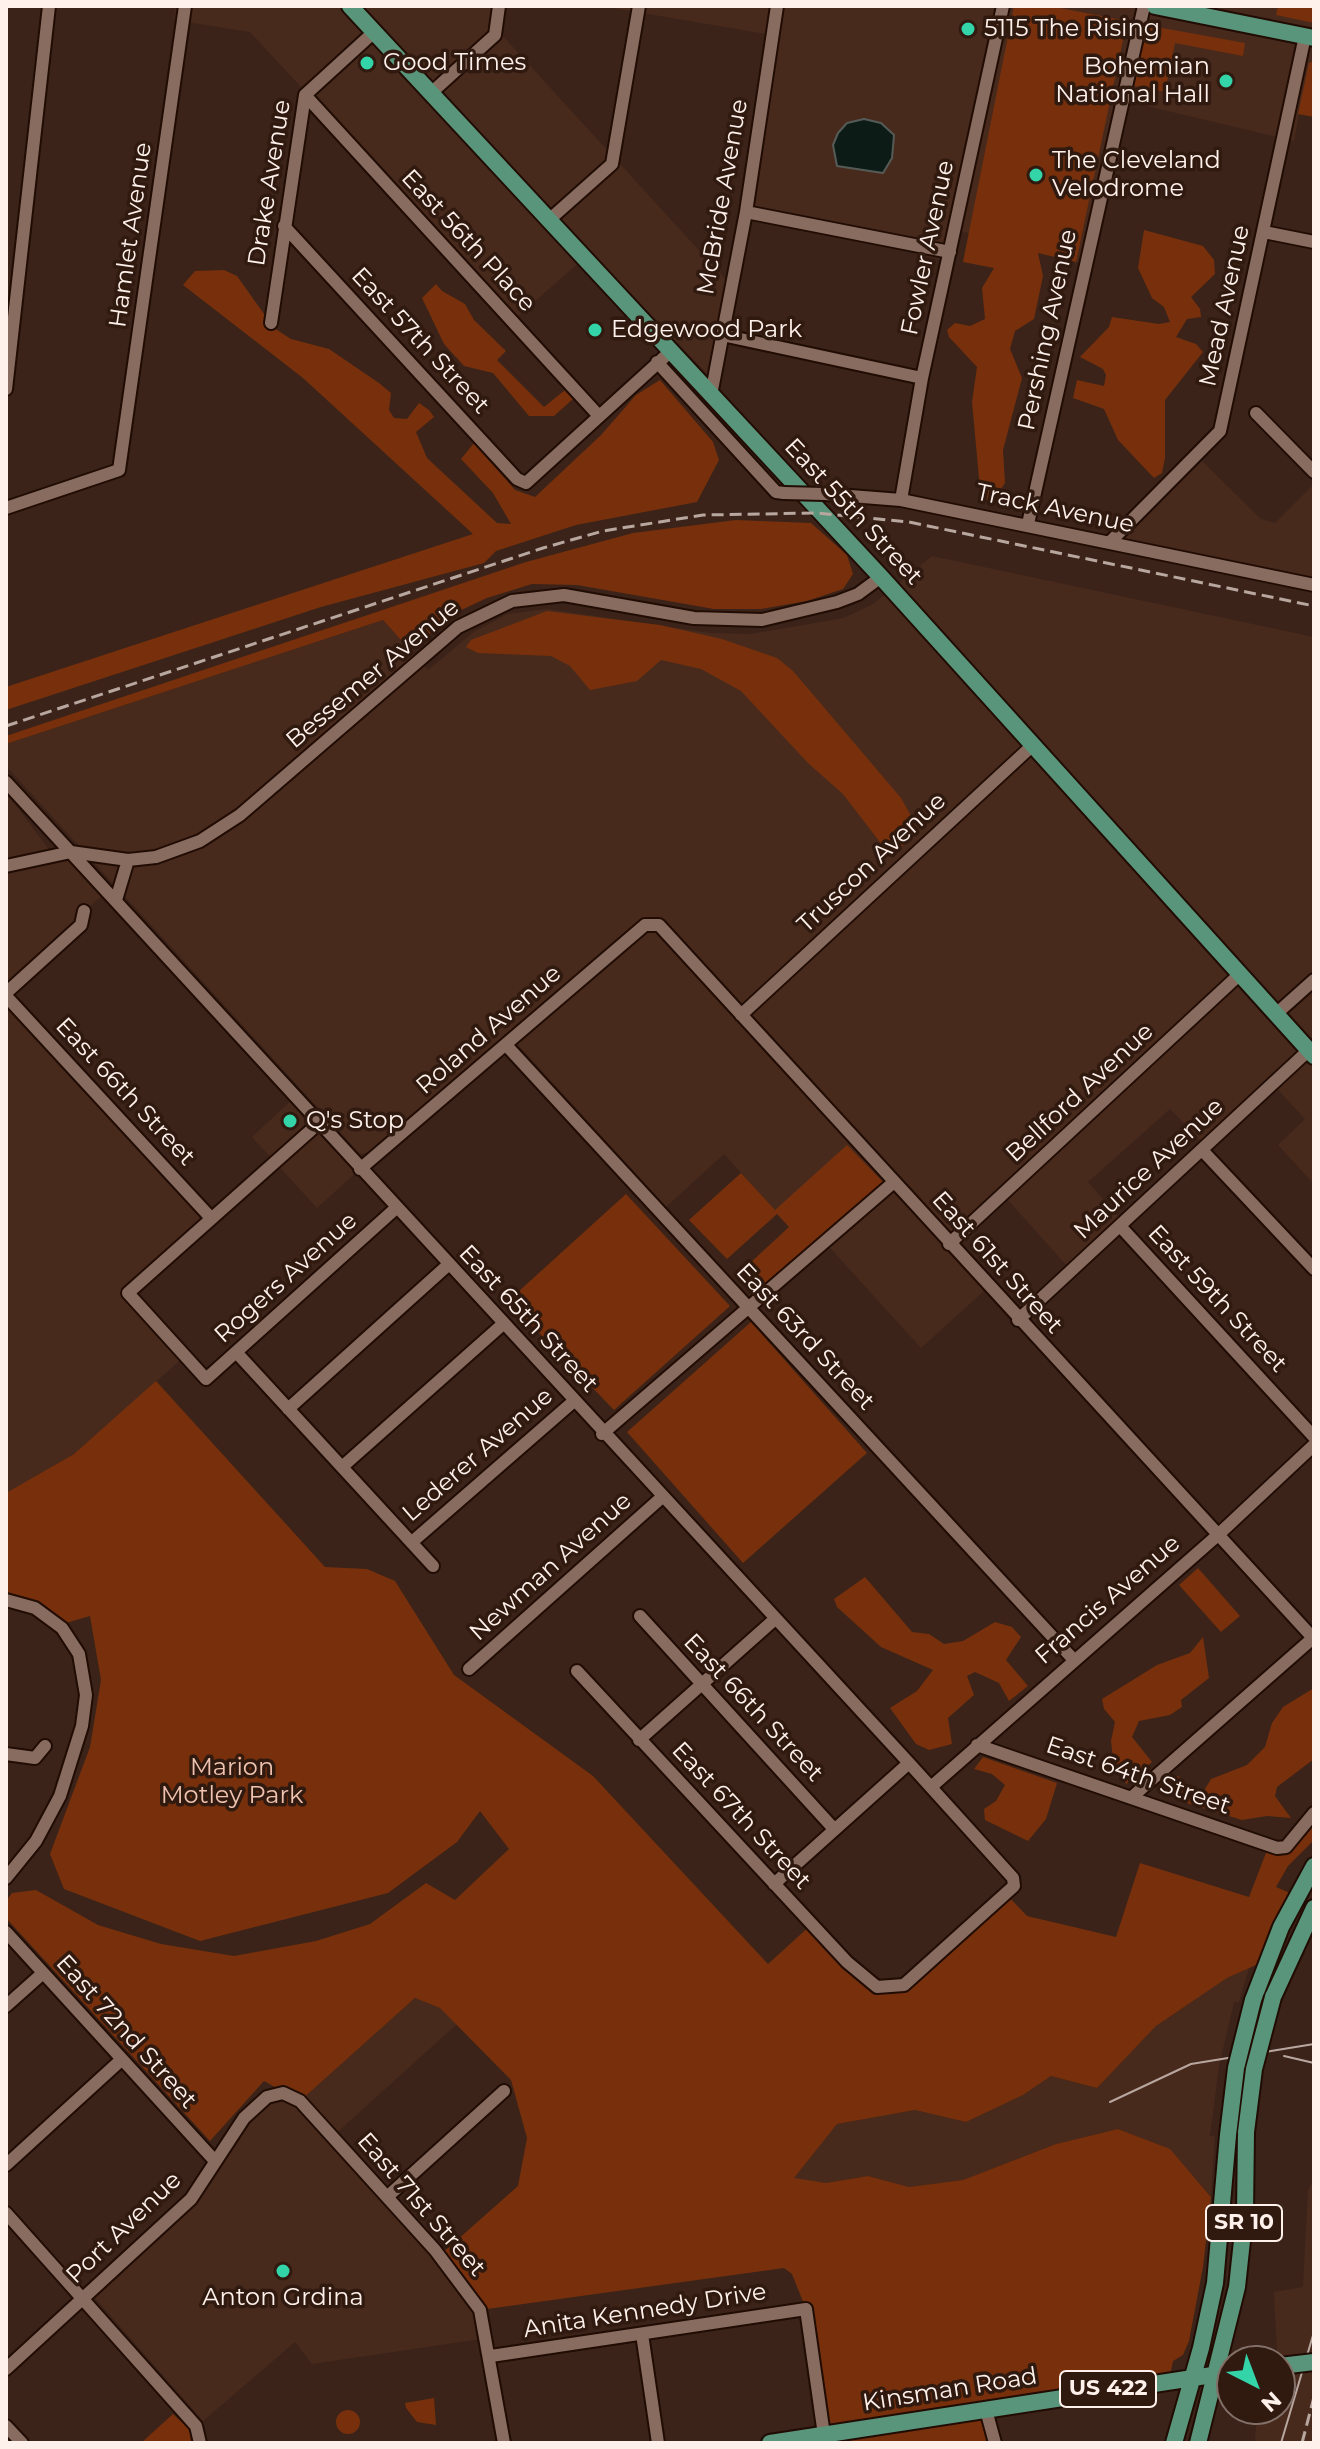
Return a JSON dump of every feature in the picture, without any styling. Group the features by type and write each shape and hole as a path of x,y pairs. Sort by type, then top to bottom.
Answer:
{"main road":[{"name":"East 55th Street","path":"350,6 881,577 1311,1053"},
{"path":"1155,6 1309,37"},
{"name":"SR 10","path":"1174,2443 1194,2376 1218,2265 1236,2068 1253,2000 1273,1944 1314,1866"},
{"name":"SR 10","path":"1229,2345 1240,2269 1246,2132 1254,2069 1273,1997 1314,1908"},
{"name":"Kinsman Road","path":"770,2443 1216,2373"},
{"name":"SR 10","path":"1198,2443 1216,2396"}],"street":[{"path":"6,389 49,6"},
{"name":"Hamlet Avenue","path":"6,508 119,470 185,6"},
{"path":"431,93 495,35 499,6"},
{"path":"549,220 612,164 639,6"},
{"name":"McBride Avenue","path":"711,395 746,212 777,6"},
{"name":"Fowler Avenue","path":"901,500 922,378 1003,6"},
{"name":"Pershing Avenue","path":"1028,524 1144,6"},
{"name":"Drake Avenue","path":"271,323 305,95 374,32"},
{"name":"Mead Avenue","path":"1109,543 1220,431 1309,37"},
{"name":"East 56th Place","path":"305,95 599,416"},
{"path":"746,212 950,252"},
{"name":"East 57th Street","path":"284,226 517,479 526,483 599,416"},
{"path":"1264,232 1314,242"},
{"path":"722,335 922,378"},
{"path":"599,416 671,351"},
{"name":"Track Avenue","path":"657,362 776,492 901,500 1314,585"},
{"path":"1256,413 1314,472"},
{"name":"Bessemer Avenue","path":"6,866 71,852 128,860 180,849 221,829 445,637 493,608 540,596 564,595 694,618 762,620 837,602 858,594 881,577"},
{"name":"Truscon Avenue","path":"741,1015 1034,744"},
{"name":"East 65th Street","path":"6,782 395,1209 1013,1878 1014,1886 904,1985 877,1987"},
{"path":"116,900 128,860"},
{"path":"6,994 81,925 84,911"},
{"name":"East 61st Street","path":"645,925 659,925 1018,1320 1314,1639"},
{"name":"Roland Avenue","path":"360,1169 645,925"},
{"name":"Bellford Avenue","path":"949,1244 1240,974"},
{"path":"1276,1014 1314,980"},
{"name":"East 66th Street","path":"6,994 211,1218"},
{"name":"East 63rd Street","path":"506,1045 1073,1659"},
{"name":"Maurice Avenue","path":"1018,1320 1311,1053"},
{"path":"211,1218 319,1123"},
{"path":"1202,1150 1314,1269"},
{"path":"602,1434 894,1182"},
{"name":"Rogers Avenue","path":"211,1218 128,1293 206,1379 395,1209"},
{"name":"East 59th Street","path":"1120,1226 1314,1437"},
{"path":"288,1409 448,1265"},
{"path":"342,1467 503,1324"},
{"path":"236,1352 433,1566"},
{"name":"Lederer Avenue","path":"412,1542 574,1401"},
{"name":"Francis Avenue","path":"931,1787 1073,1659 1219,1534 1314,1445"},
{"name":"Newman Avenue","path":"469,1669 661,1498"},
{"path":"6,1878 36,1841 60,1796 82,1726 86,1695 85,1675 71,1639 50,1617 10,1600"},
{"name":"East 66th Street","path":"640,1616 834,1829"},
{"path":"639,1740 775,1619"},
{"path":"1132,1797 1314,1639"},
{"name":"East 67th Street","path":"577,1671 863,1979 877,1987"},
{"name":"East 64th Street","path":"977,1745 1284,1848 1314,1813"},
{"path":"6,1754 35,1758 45,1746"},
{"path":"774,1884 909,1763"},
{"name":"East 72nd Street","path":"6,1932 120,2061 215,2161"},
{"path":"6,2006 43,1973"},
{"path":"6,2165 120,2061"},
{"path":"387,2197 504,2091"},
{"name":"Port Avenue","path":"6,2369 191,2199 244,2118 267,2097 283,2093 300,2101"},
{"name":"East 71st Street","path":"300,2101 435,2250 480,2310 491,2356 504,2443"},
{"path":"6,2213 196,2426 200,2443"},
{"name":"Anita Kennedy Drive","path":"491,2356 806,2309 824,2435"},
{"path":"642,2334 658,2443"},
{"path":"986,2410 995,2443"},
{"path":"6,2426 22,2443"}],"shaded area":[{"path":"176,6 505,6 501,34 728,282 710,377 591,252 516,318 250,32 174,20"},
{"path":"601,6 1314,6 1314,117 1299,114 1294,141 1130,102 1091,266 961,231 956,255 740,206 766,34"},
{"path":"864,119 881,123 894,135 892,158 883,173 837,166 833,145 838,133 847,123"},
{"path":"1202,461 1261,519 1275,523 1314,484 1314,585 1109,543 1124,535"},
{"path":"932,556 1314,637 1314,1184 1278,1145 1305,1119 1268,1079 1201,1141 1170,1109 1088,1182 1119,1217 1067,1266 999,1190 941,1242 984,1291 921,1348 821,1238 809,1248 724,1154 666,1207 509,1035 373,1152 360,1154 6,766 6,744 383,620 428,670 475,631 508,614 547,609 710,633 751,634 844,618 873,604"},
{"path":"6,792 53,855 71,852 108,891 84,911 83,919 6,993"},
{"path":"6,996 211,1218 128,1293 185,1356 74,1454 6,1493"},
{"path":"295,1097 360,1169 317,1208 252,1137"},
{"path":"1249,1968 1239,2002 1234,2002 1219,2066 1210,2136 1215,2136 1211,2196 1170,2150 1118,2129 1056,2144 963,2180 909,2187 868,2176 826,2183 793,2179 837,2124 915,2110 966,2122 1023,2095 1051,2076 1097,2088 1156,2026 1227,1978"},
{"path":"415,1998 440,2008 457,2024 332,2137 300,2101"},
{"name":"Anton Grdina","path":"284,2099 294,2104 424,2246 476,2313 481,2339 312,2364 295,2342 203,2421 95,2298 199,2198 247,2123 271,2102"},
{"path":"1314,2179 1314,2443 1255,2443 1256,2425 1296,2425 1296,2345 1277,2345 1274,2292 1303,2287 1308,2190"}],"green space":[{"path":"1014,6 1050,6 1127,21 1076,262 1038,253 1043,276 1034,319 1015,331 1010,349 1022,378 1003,450 1005,483 994,499 981,500 972,402 977,367 949,337 947,330 955,323 970,326 985,319 982,288 994,268 963,262"},
{"path":"1278,6 1314,6 1314,23 1276,15"},
{"path":"1146,25 1245,43 1243,56 1175,43 1165,92 1134,86"},
{"path":"1314,61 1314,117 1298,114 1309,63"},
{"path":"1144,230 1203,246 1214,260 1215,274 1191,297 1200,309 1201,317 1187,319 1176,337 1196,344 1203,352 1165,400 1165,458 1162,473 1154,478 1118,440 1104,409 1073,398 1077,380 1104,386 1106,375 1103,369 1080,357 1109,327 1112,317 1159,324 1170,322 1164,307 1152,298 1138,268"},
{"path":"224,270 237,276 274,328 291,339 329,349 391,393 389,410 394,418 407,419 419,403 429,410 434,417 416,432 427,458 497,523 511,524 493,493 461,459 474,443 515,490 535,497 601,435 636,395 660,380 713,442 719,460 697,502 576,525 496,551 484,563 321,607 6,710 6,687 473,534 303,378 183,285 195,271"},
{"path":"436,284 465,304 474,320 506,351 497,360 544,407 565,390 573,399 554,416 529,416 493,373 464,366 444,344 422,298"},
{"path":"736,520 811,523 847,555 853,574 843,589 807,601 761,609 714,609 577,585 532,584 487,598 457,612 410,650 383,620 6,744 6,736 526,562 633,533"},
{"path":"547,611 660,625 722,639 777,658 793,671 901,798 911,816 913,832 907,842 901,847 886,850 843,794 808,763 741,691 701,669 661,660 637,681 590,690 570,666 551,656 478,653 466,647 471,640"},
{"path":"847,1145 883,1182 755,1295 737,1275 789,1227 777,1214 727,1259 689,1220 741,1173 775,1210"},
{"path":"626,1194 730,1306 614,1410 508,1301"},
{"path":"751,1322 867,1453 743,1563 627,1432"},
{"name":"Marion Motley Park","path":"156,1381 325,1567 367,1569 395,1581 454,1675 593,1776 768,1964 812,1924 847,1962 890,1989 1008,1896 1027,1916 1116,1937 1140,1863 1249,1897 1269,1845 1280,1848 1314,1813 1314,1840 1288,1866 1276,1887 1297,1896 1267,1960 1227,1978 1156,2026 1097,2088 1051,2076 1023,2095 966,2122 915,2110 837,2124 794,2178 826,2183 868,2176 909,2187 963,2180 1056,2144 1118,2129 1170,2149 1211,2197 1203,2267 1189,2341 1183,2355 1173,2361 1169,2380 986,2410 995,2443 770,2443 823,2435 806,2309 792,2274 784,2268 480,2310 439,2256 518,2186 527,2138 511,2080 440,2008 415,1998 300,2101 264,2081 210,2141 6,1918 6,1901 12,1893 36,1890 98,1925 161,1944 234,1956 316,1941 370,1924 426,1883 455,1900 509,1849 480,1811 457,1842 388,1893 200,1941 64,1889 50,1854 90,1747 101,1680 90,1616 59,1625 6,1600 6,1493 74,1454"},
{"path":"1198,1568 1240,1616 1221,1632 1179,1585"},
{"path":"865,1577 912,1632 929,1634 944,1644 963,1641 995,1622 1012,1627 1021,1637 1006,1660 1028,1686 1009,1701 999,1683 975,1672 967,1676 974,1695 948,1718 952,1744 929,1750 916,1744 890,1708 917,1691 933,1670 881,1647 837,1607 834,1599"},
{"path":"1203,1637 1209,1678 1181,1700 1182,1707 1170,1715 1139,1721 1132,1737 1152,1762 1126,1784 1113,1759 1111,1741 1115,1722 1104,1709 1102,1699 1157,1665 1190,1653"},
{"path":"1314,1688 1314,1759 1277,1787 1275,1796 1291,1818 1267,1816 1242,1820 1180,1801 1167,1787 1164,1779 1178,1776 1199,1799 1211,1779 1247,1765 1265,1747 1272,1723 1283,1707"},
{"path":"983,1757 1057,1783 1046,1819 1028,1841 985,1820 984,1809 996,1801 1005,1785 992,1774 974,1769"},
{"path":"434,2398 436,2425 417,2422 406,2408 405,2403"},
{"path":"348,2410 356,2414 360,2422 356,2430 348,2434 340,2430 336,2422 340,2414"},
{"path":"173,2414 190,2430 191,2443 141,2443"}],"tram line":[{"path":"1110,2102 1191,2064 1314,2044"},
{"path":"1284,2056 1314,2063"},
{"path":"1281,2443 1314,2332"}],"railway":[{"path":"6,726 543,548 603,531 703,515 816,513 909,522 1314,606"},
{"path":"1302,2443 1314,2397"}],"place":[{"name":"5115 The Rising","path":"968,29"},
{"name":"Good Times","path":"367,63"},
{"name":"Bohemian National Hall","path":"1226,81"},
{"name":"The Cleveland Velodrome","path":"1036,175"},
{"name":"Edgewood Park","path":"595,330"},
{"name":"Q's Stop","path":"290,1121"},
{"name":"Anton Grdina","path":"283,2271"}]}
